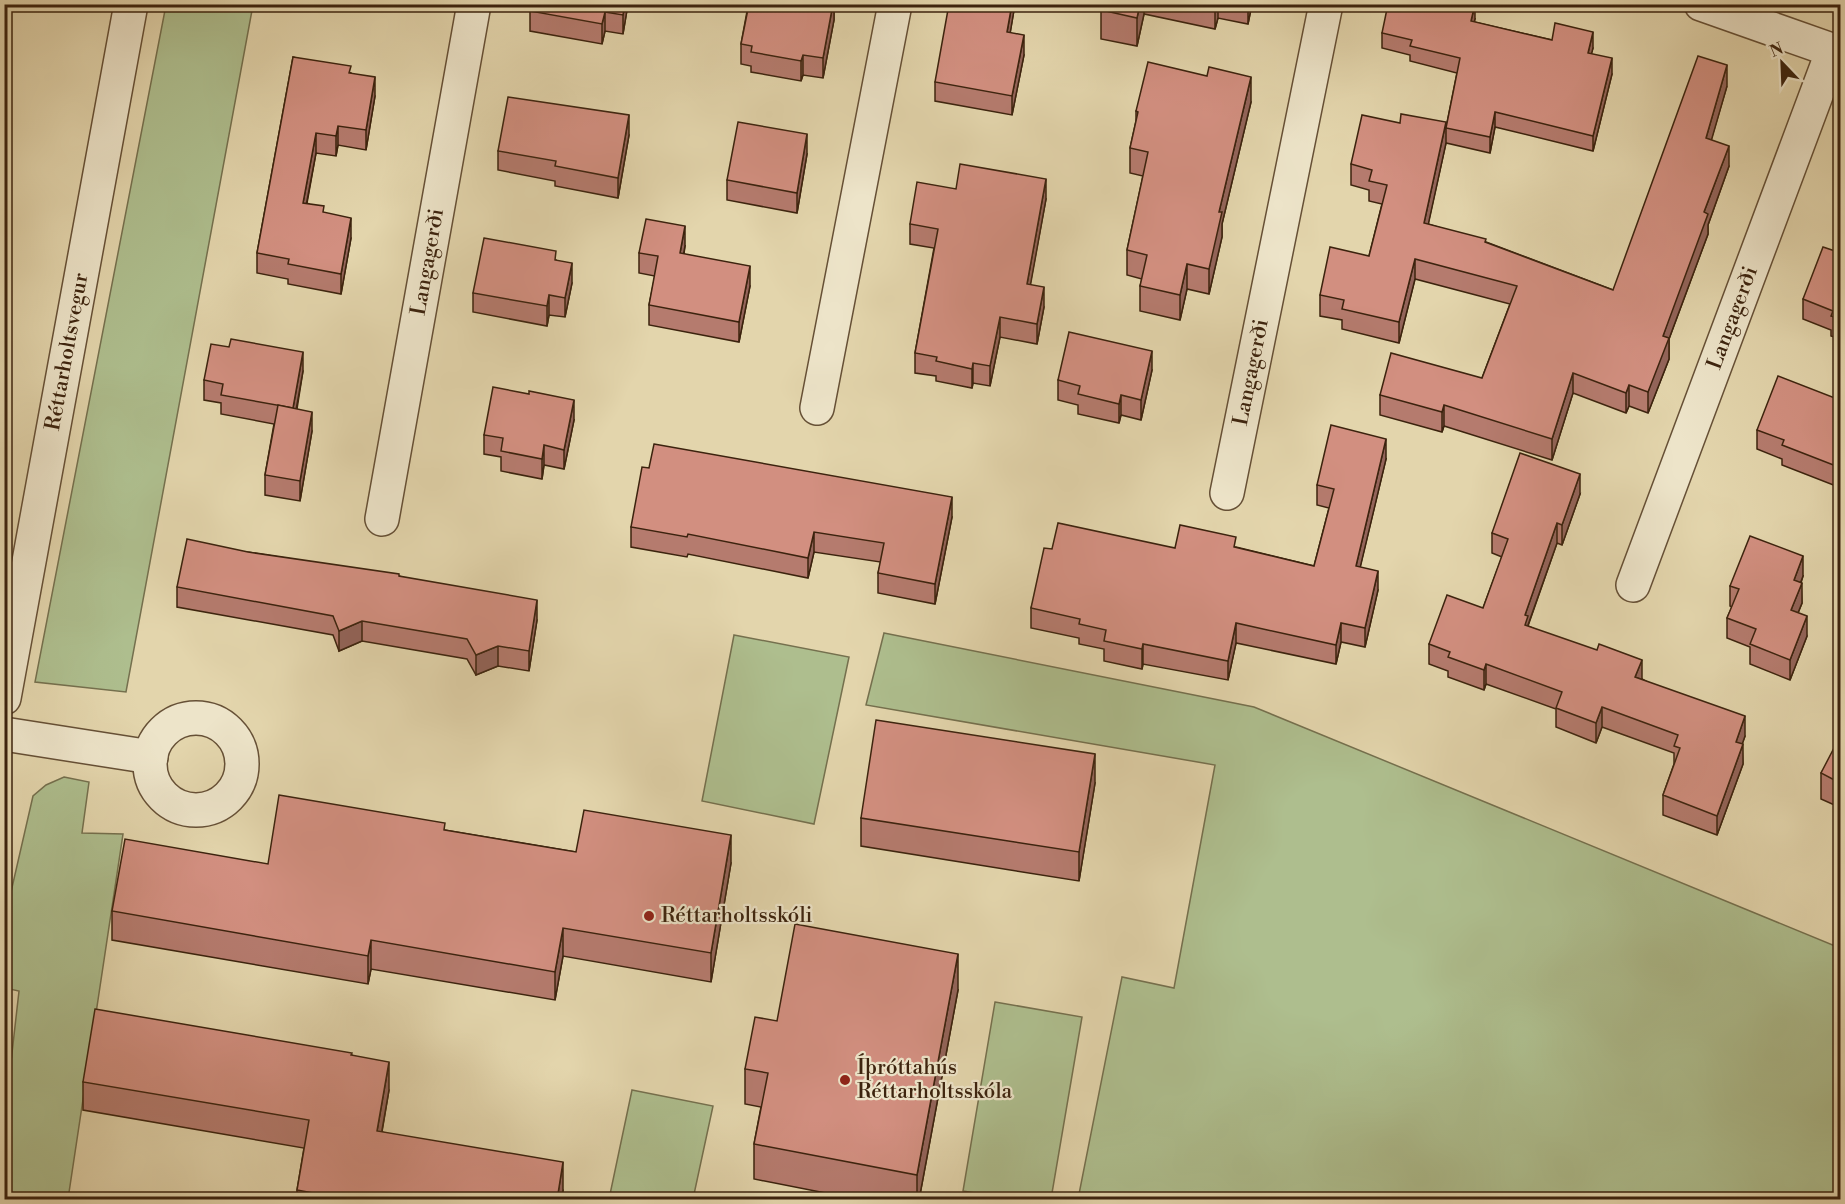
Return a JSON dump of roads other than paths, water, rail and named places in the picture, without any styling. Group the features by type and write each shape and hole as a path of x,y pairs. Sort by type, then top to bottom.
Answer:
{"street":[{"name":"Réttarholtsvegur","path":"4,698 131,4"},
{"name":"Langagerði","path":"382,519 474,4"},
{"path":"817,408 895,4"},
{"name":"Langagerði","path":"1227,493 1326,4"},
{"name":"Langagerði","path":"1633,585 1837,51 1701,4"},
{"path":"4,734 151,757"}],"place":[{"name":"Réttarholtsskóli","path":"649,916"},
{"name":"Íþróttahús Réttarholtsskóla","path":"845,1080"}]}
